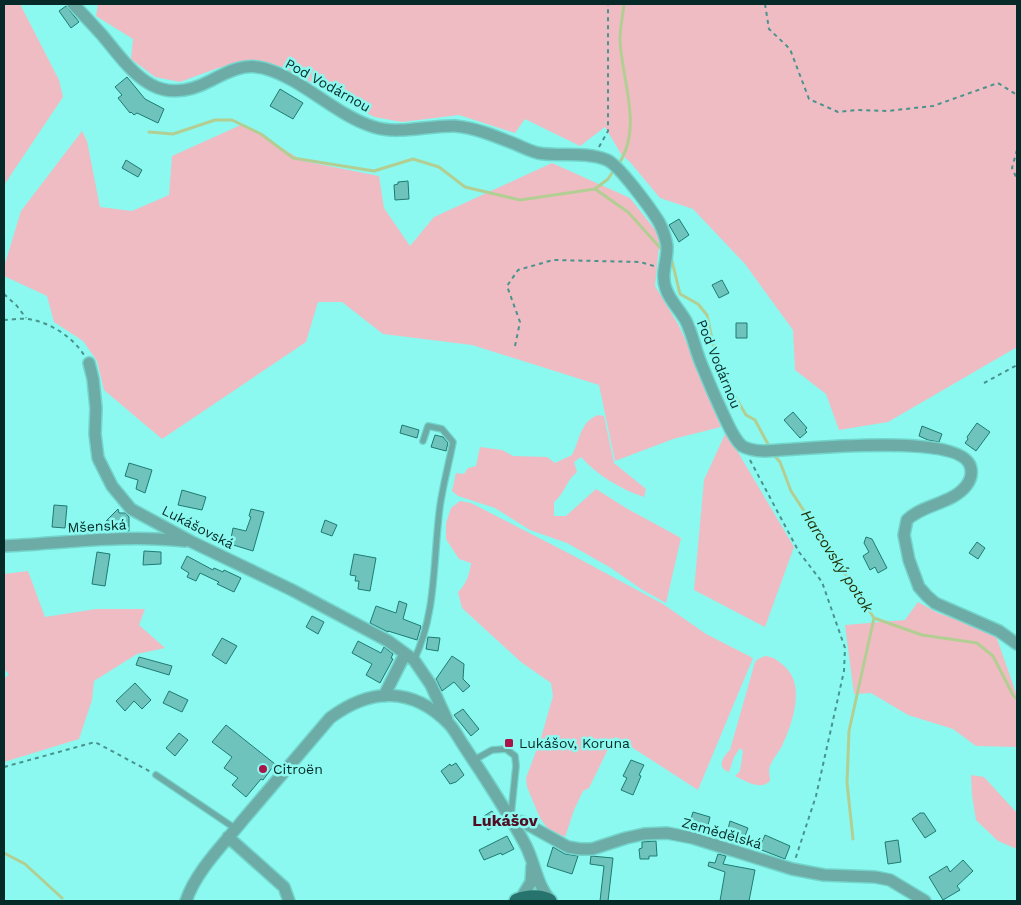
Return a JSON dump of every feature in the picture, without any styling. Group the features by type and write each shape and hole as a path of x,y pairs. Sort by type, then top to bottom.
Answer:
{"main road":[{"path":"519,901 537,898 550,901"}],"street":[{"name":"Pod Vodárnou","path":"73,4 101,34 128,68 144,82 169,92 205,84 236,69 251,66 263,68 296,83 339,110 377,128 392,130 450,126 468,127 536,152 591,156 609,161 616,167 659,223 667,245 663,269 663,279 667,293 686,320 703,368 730,430 739,443 747,449"},
{"name":"Lukášovská","path":"89,363 96,408 95,434 98,458 112,486 131,509 388,641 409,657 431,685 450,726"},
{"path":"747,449 764,451 855,444 907,446 942,450 965,458 970,463 972,470 968,484 962,491 921,510 907,520 904,535 909,560 919,587 934,603 999,631 1017,644"},
{"name":"Mšenská","path":"4,546 165,539 192,542"},
{"path":"384,696 409,657"},
{"path":"186,901 189,891 200,874 232,833 330,718 344,707 356,701 368,697 384,696 406,697 419,702 438,714 450,726 511,819 532,862 542,888 550,901"},
{"name":"Zemědělská","path":"511,819 523,822 568,847 580,849 592,849 644,834 667,833 693,838 792,869 824,875 875,877 890,880 925,901"},
{"path":"232,833 284,887 288,898"},
{"path":"519,901 531,882 532,862"}],"lane":[{"path":"409,657 422,644 428,623 440,505 453,442 442,429 428,426 423,441"},
{"path":"474,760 492,750 506,749 515,756 516,766 511,819"},
{"path":"156,775 232,833"}],"path":[{"path":"591,156 601,144 608,131 608,4"},
{"path":"764,4 769,29 790,49 809,99 838,112 856,110 887,111 933,106 998,83 1017,95"},
{"path":"1017,150 1012,168 1017,179"},
{"path":"515,346 520,322 507,286 518,270 553,260 640,262 663,269"},
{"path":"4,294 26,318"},
{"path":"4,320 26,318 37,321 66,335 79,346 89,363"},
{"path":"984,383 1017,365"},
{"path":"747,449 752,466 799,552 822,582 845,648 844,671 816,796 792,869"},
{"path":"4,767 95,742 156,775"}],"shaded area":[{"path":"4,4 20,4 59,80 63,97 4,185"},
{"path":"98,4 1017,4 1017,347 888,422 839,430 826,394 795,370 793,330 745,264 693,209 660,198 621,154 605,127 580,146 525,119 515,133 459,115 402,122 374,117 283,67 251,62 218,68 180,82 155,77 131,59 133,39 96,16"},
{"path":"243,124 303,161 379,176 384,208 410,246 434,217 552,163 630,198 660,236 655,286 678,324 695,360 721,427 673,439 615,461 599,385 472,345 383,334 342,302 318,302 306,342 162,439 104,390 97,361 83,341 54,322 47,296 4,276 4,267 21,211 82,131 87,141 100,207 132,211 169,195 172,156"},
{"path":"598,415 604,416 614,463 646,489 644,497 610,481 594,470 581,457 574,462 577,472 554,502 554,516 566,516 596,489 681,538 666,603 567,543 530,530 495,508 458,496 452,491 456,473 464,474 468,468 476,466 480,447 502,450 513,456 547,457 555,463 572,455 587,422"},
{"path":"726,432 794,547 765,627 694,590 704,480"},
{"path":"460,501 471,503 572,555 663,604 706,634 753,658 698,790 616,737 613,739 589,788 583,791 565,837 548,829 540,818 527,787 526,778 541,738 553,696 551,683 521,662 462,608 458,592 467,579 471,563 459,559 446,539 446,523 451,508"},
{"path":"28,571 45,617 96,609 145,609 139,625 165,648 137,654 94,681 92,700 79,739 4,762 4,679 9,674 4,669 4,574"},
{"path":"918,602 938,613 995,633 1017,696 1017,747 976,746 953,729 908,715 871,693 854,694 845,625 905,620"},
{"path":"765,656 771,657 785,667 795,684 796,695 790,727 769,770 770,781 766,784 757,785 735,776 740,771 743,751 740,748 734,757 729,772 725,770 722,762 730,750 755,662"},
{"path":"971,775 984,777 1017,813 1017,849 998,841 976,820"}],"building":[{"path":"66,6 79,22 71,28 59,11"},
{"path":"127,77 145,99 164,109 158,123 137,113 134,115 130,113 118,98 122,95 115,87"},
{"path":"280,89 303,103 293,119 270,106"},
{"path":"126,160 142,170 138,177 122,168"},
{"path":"408,181 409,199 395,200 394,185 398,184 398,182"},
{"path":"679,219 689,235 679,242 669,225"},
{"path":"722,280 729,293 719,298 712,285"},
{"path":"736,323 747,323 747,338 736,338"},
{"path":"793,412 807,428 805,430 807,432 800,438 784,420"},
{"path":"977,423 990,432 976,451 965,443"},
{"path":"402,425 419,430 417,438 400,433"},
{"path":"922,426 942,434 939,442 919,436"},
{"path":"435,435 443,437 448,443 446,451 431,447"},
{"path":"129,463 152,470 145,493 136,489 138,480 125,476"},
{"path":"182,490 206,497 202,510 178,505"},
{"path":"54,505 67,506 65,528 52,527"},
{"path":"118,509 119,513 125,513 129,517 129,531 112,531 112,521 106,521"},
{"path":"251,509 264,512 253,551 230,544 233,528 246,531 251,517 249,516"},
{"path":"325,520 337,525 332,536 321,532"},
{"path":"866,537 872,539 887,568 878,573 875,567 870,570 863,556 869,552 864,543"},
{"path":"977,542 985,548 978,559 969,553"},
{"path":"144,551 161,552 161,564 143,565"},
{"path":"97,552 110,554 105,586 92,584"},
{"path":"354,554 376,558 370,591 358,589 359,581 355,581 356,576 350,575"},
{"path":"187,556 213,570 214,568 223,572 224,570 241,578 234,592 200,573 196,581 187,577 189,573 181,568"},
{"path":"399,601 407,604 403,619 421,626 417,640 388,632 370,623 376,606 396,613"},
{"path":"312,616 324,622 318,634 306,627"},
{"path":"428,637 440,638 438,651 426,649"},
{"path":"222,638 237,646 226,664 212,655"},
{"path":"358,641 381,653 384,647 393,654 391,658 393,659 380,683 366,675 372,664 352,653"},
{"path":"452,656 464,664 463,679 470,686 463,692 454,682 442,691 436,679"},
{"path":"139,657 172,666 169,675 136,665"},
{"path":"135,683 151,700 142,709 134,701 125,711 116,701"},
{"path":"169,691 188,700 182,712 163,703"},
{"path":"463,709 479,729 471,736 454,715"},
{"path":"226,725 275,764 263,780 261,779 246,797 232,785 238,778 224,768 232,757 212,742"},
{"path":"179,733 188,740 175,756 166,748"},
{"path":"631,760 644,765 633,795 621,790 627,778 623,776"},
{"path":"456,763 464,775 456,782 450,784 441,771 450,764 451,766"},
{"path":"492,811 500,823 488,830 481,818"},
{"path":"693,812 710,817 706,834 688,829"},
{"path":"920,813 924,813 936,831 925,838 912,819"},
{"path":"730,821 748,828 743,841 736,844 736,840 728,837"},
{"path":"765,835 790,846 785,859 759,849"},
{"path":"507,836 514,849 502,855 501,853 484,860 479,850"},
{"path":"898,840 901,862 888,864 885,842"},
{"path":"656,841 657,856 649,856 649,859 640,859 639,849 642,848 642,842"},
{"path":"553,847 565,854 578,856 572,874 547,866"},
{"path":"718,854 726,856 723,864 755,870 749,901 720,901 725,872 708,866 709,862 715,863"},
{"path":"591,856 613,858 608,901 600,901 604,866 590,864"},
{"path":"963,860 973,871 957,886 960,890 943,900 929,877 947,866 950,872"}],"waterway":[{"path":"618,165 626,151 630,119 620,39 624,4"},
{"name":"Harcovský potok","path":"149,132 173,134 215,120 232,120 261,134 293,158 374,171 413,159 439,167 465,187 520,200 595,189 628,212 663,251"},
{"path":"595,189 608,179 614,170"},
{"name":"Harcovský potok","path":"672,261 680,294 698,304 707,315 716,358 725,379 746,415 755,420 769,446"},
{"name":"Harcovský potok","path":"774,455 780,462 791,491 874,618 922,635 977,643 993,656 1013,695 1017,699"},
{"path":"853,839 847,783 849,731 874,618"},
{"path":"4,853 25,864 62,898"}],"place":[{"name":"Lukášov, Koruna","path":"509,743"},
{"name":"Citroën","path":"263,769"}],"district":[{"name":"Lukášov","path":"505,820"}]}
